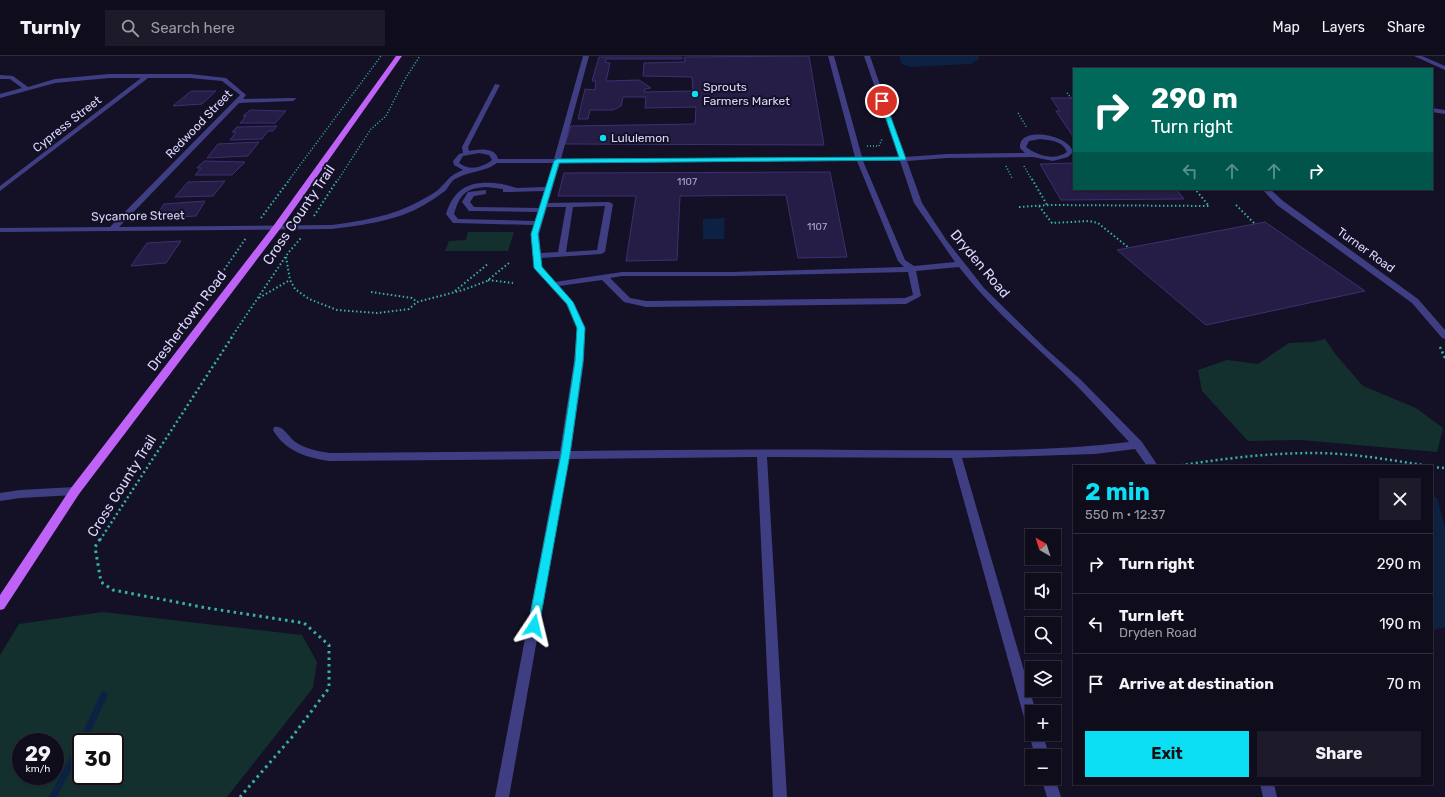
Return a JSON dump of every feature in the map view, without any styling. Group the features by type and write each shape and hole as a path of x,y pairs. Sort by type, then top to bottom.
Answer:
{"main road":[{"name":"Dreshertown Road","path":"0,605 75,492 277,227 399,56"}],"street":[{"path":"502,797 565,454 579,361 581,328 570,303 538,268 535,234 586,56"},
{"path":"604,277 627,300 646,304 906,301 917,296 912,269 902,261 859,159 831,56"},
{"name":"Dryden Road","path":"867,56 918,203 944,242 981,290 1042,350 1078,382 1138,445 1152,465"},
{"path":"1417,56 1445,68"},
{"path":"1431,56 1445,63"},
{"name":"Redwood Street","path":"0,96 55,81 110,76 190,76 224,79 243,95 113,228"},
{"name":"Cypress Street","path":"0,189 147,76"},
{"path":"0,77 11,77 26,88"},
{"path":"466,153 465,147 497,85"},
{"path":"238,101 293,99"},
{"path":"1433,110 1445,112"},
{"path":"495,161 494,155 490,153 479,151 466,153 458,158 452,172 452,177 470,170 488,166 495,161 903,159 1032,155 1048,158 1062,158 1067,156 1070,149 1067,145 1055,139 1027,139 1022,145 1023,148 1032,155"},
{"path":"456,164 464,169 470,170"},
{"name":"Sycamore Street","path":"0,230 332,227 362,223 387,217 420,204 443,189 452,177"},
{"path":"513,189 500,185 466,188 460,193 450,214 456,221 538,223"},
{"path":"537,256 601,252 609,204 570,205 543,208 472,209 466,202 471,194 513,189 548,190"},
{"name":"Turner Road","path":"1267,190 1280,203 1415,301 1445,336"},
{"path":"562,254 570,205"},
{"path":"554,285 622,274 732,274 912,269 962,264"},
{"path":"278,430 288,442 300,450 313,455 330,457 762,453 956,454 1095,450 1138,445"},
{"path":"762,453 780,797"},
{"path":"956,454 1027,705"},
{"path":"0,497 20,494 75,492"},
{"path":"1050,785 1054,797"},
{"path":"1267,785 1270,797"}],"path":[{"path":"214,285 254,228 381,56"},
{"name":"Cross County Trail","path":"240,797 292,737 329,688 328,645 304,624 206,608 113,590 101,582 95,547 257,299 299,241 339,175 371,129 386,116 405,79 420,56"},
{"path":"1067,93 1071,98"},
{"path":"855,146 879,146 882,140 880,133"},
{"path":"1005,162 1012,178"},
{"path":"1018,207 1209,206 1196,190"},
{"path":"1236,205 1255,224"},
{"path":"1039,206 1052,223 1089,221 1098,223 1129,248"},
{"path":"286,257 290,280 295,289 309,299 336,310 377,313 409,309 417,302 463,290 488,280 510,262"},
{"path":"455,291 489,263"},
{"path":"257,299 290,280"},
{"path":"488,280 512,283"},
{"path":"371,292 412,298 417,302"},
{"path":"1183,465 1216,460 1299,453 1364,456 1422,465"},
{"path":"1433,466 1445,468"}],"green space":[{"path":"468,232 514,232 508,251 445,251 449,241 466,240"},
{"path":"1325,339 1336,355 1363,386 1416,408 1443,428 1437,452 1301,440 1248,441 1202,391 1198,370 1227,360 1258,364 1289,343 1313,342"},
{"path":"103,612 302,635 317,662 313,688 227,797 0,797 0,655 19,624"}],"water":[{"path":"899,56 978,56 979,59 971,64 911,67 902,64"},
{"path":"725,218 724,239 703,239 703,219"},
{"path":"1433,496 1437,498 1445,527 1445,627 1433,631"}],"building":[{"path":"809,56 824,145 565,144 571,126 695,124 696,107 645,108 646,97 623,97 621,106 613,110 590,110 588,119 578,119 585,89 595,90 596,81 592,81 599,57 682,57 682,59 606,59 605,62 610,63 606,81 639,80 651,88 645,89 644,92 693,91 692,77 643,76 644,63 685,62 684,57"},
{"path":"191,91 216,91 202,104 173,106"},
{"path":"1051,98 1073,98 1073,136 1056,111 1060,111"},
{"path":"250,110 286,111 275,123 240,123 246,116 243,116"},
{"path":"277,126 273,131 268,131 262,139 230,140 236,132 232,132 237,127"},
{"path":"259,142 248,156 207,158 218,144"},
{"path":"204,161 245,162 232,175 195,175 201,168 197,168"},
{"path":"1073,163 1073,190 1177,190 1184,199 1061,200 1040,164"},
{"path":"830,172 847,257 798,258 786,195 680,196 677,260 626,261 636,196 558,196 564,173"},
{"path":"225,181 213,196 175,197 188,182"},
{"path":"205,201 196,216 154,219 164,204"},
{"path":"1265,222 1365,291 1206,325 1117,250"},
{"path":"181,241 166,263 131,266 147,243"}],"waterway":[{"path":"86,733 104,695"},
{"path":"53,797 72,761"}],"place":[{"name":"Sprouts Farmers Market","path":"695,94"},
{"name":"Lululemon","path":"603,138"}],"route":[{"path":"534,626 565,454 579,361 581,328 570,303 538,268 535,234 557,161 903,159 882,101"}]}
